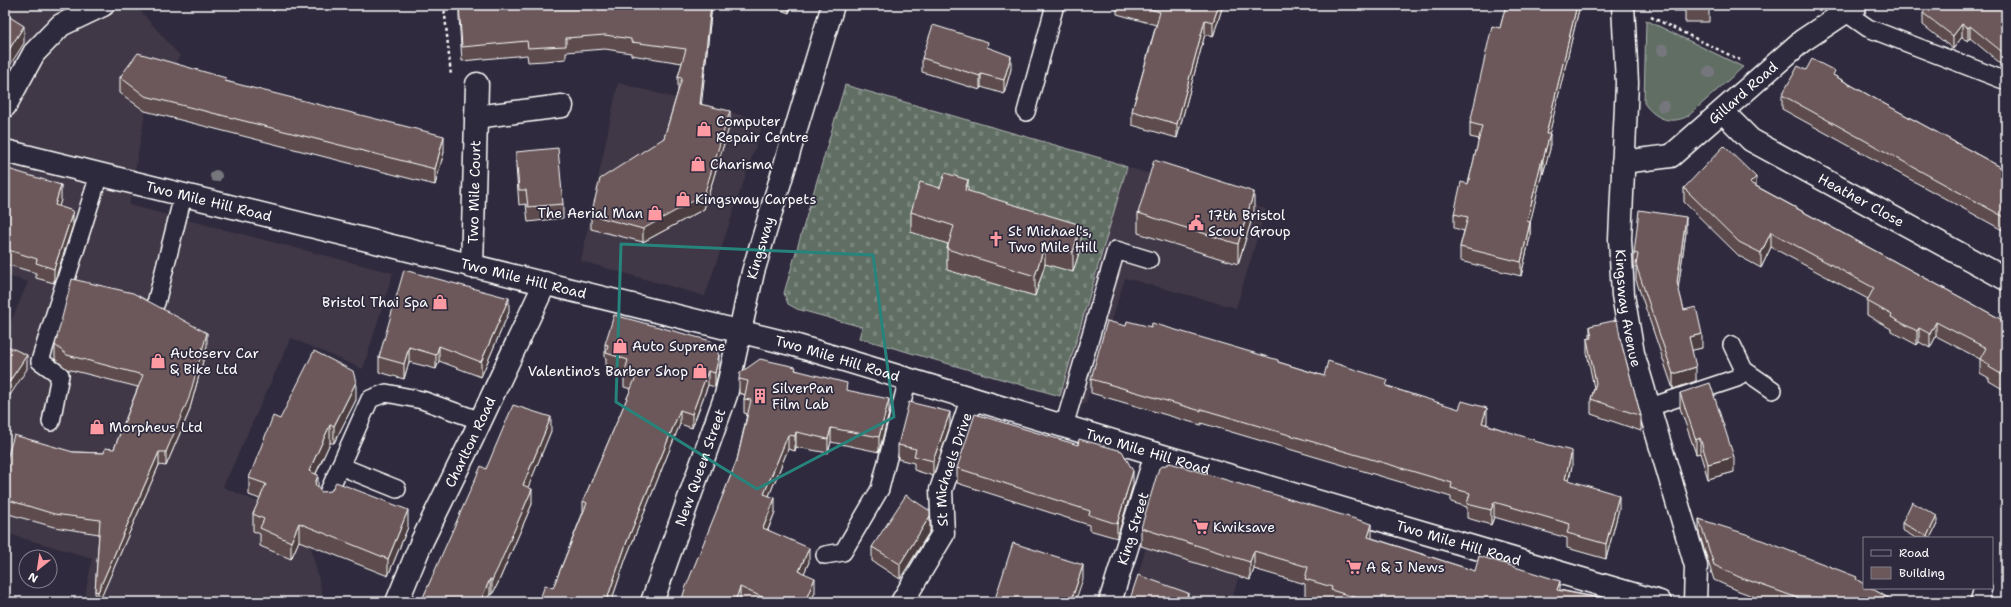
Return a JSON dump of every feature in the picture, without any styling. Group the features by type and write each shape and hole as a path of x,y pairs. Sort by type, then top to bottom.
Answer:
{"street":[{"path":"5,106 34,53 61,25 103,5"},
{"name":"Kingsway","path":"741,331 753,272 833,5"},
{"name":"Kingsway Avenue","path":"1623,5 1627,83 1620,239 1623,295 1633,353 1696,566 1695,602"},
{"name":"Gillard Road","path":"1623,162 1671,156 1723,112 1802,41 1850,8"},
{"name":"Two Mile Court","path":"472,267 477,84"},
{"path":"476,117 562,106"},
{"name":"Heather Close","path":"1723,112 1751,140 2006,279"},
{"name":"Two Mile Hill Road","path":"5,151 472,267 545,283 791,344 1156,454 1660,602"},
{"name":"Charlton Road","path":"397,602 422,541 545,283"},
{"name":"New Queen Street","path":"652,602 726,395 741,331"},
{"name":"St Michaels Drive","path":"902,602 943,534 941,490 972,399"},
{"name":"King Street","path":"1110,602 1156,454"}],"lane":[{"path":"1026,112 1055,5"},
{"path":"1850,8 1868,28 2006,81"},
{"path":"51,422 60,375 40,360 99,175"},
{"path":"156,302 183,196"},
{"path":"1064,426 1116,250 1149,260"},
{"path":"1732,345 1744,370 1773,390"},
{"path":"1650,407 1737,378 1744,370"},
{"path":"825,555 843,552 880,488 908,379"},
{"path":"326,500 370,399 386,393 422,400 481,420"},
{"path":"340,466 397,489"},
{"path":"1979,602 1983,589"}],"path":[{"path":"1648,15 1765,73"}],"highlighted area":[{"path":"621,244 873,255 894,417 757,489 616,402"}],"shaded area":[{"path":"5,5 135,5 180,56 147,103 129,205 393,273 363,369 291,338 223,487 305,522 324,602 84,602 92,558 5,533 5,335 28,282 5,275"},
{"path":"618,83 764,121 705,296 581,261"},
{"path":"1127,167 1266,209 1236,308 1125,278 1086,404 1060,396"},
{"name":"Kwiksave","path":"1166,474 1261,502 1231,602 1192,602 1136,583"}],"green space":[{"path":"1646,20 1743,67 1688,116 1676,120 1658,117 1648,109 1644,103"},
{"path":"845,85 1104,159 1127,167 1060,396 859,338 862,327 797,309 788,304 784,293"}],"building":[{"path":"459,5 711,5 700,104 730,111 704,195 643,229 591,215 600,179 664,138 682,78 678,77 686,49 631,42 631,39 605,35 566,38 566,46 528,48 527,41 462,47"},
{"path":"1137,5 1219,5 1213,22 1205,20 1177,124 1132,111 1160,12"},
{"path":"1506,5 1577,5 1546,134 1550,134 1542,159 1527,221 1530,222 1521,262 1460,247 1468,217 1454,214 1461,182 1468,184 1482,126 1470,123 1492,26 1500,28"},
{"path":"1685,5 1709,5 1709,8 1685,8"},
{"path":"1929,5 2006,5 2006,55 1970,26 1968,28 1962,24 1953,36 1923,13"},
{"path":"5,14 24,26 5,56"},
{"path":"933,25 988,42 987,47 1011,56 1004,80 981,74 980,76 922,58"},
{"path":"138,53 226,78 225,81 444,136 435,169 145,96 120,77"},
{"path":"1812,59 1835,71 1833,75 2006,170 2006,218 1782,95 1798,66 1806,70"},
{"path":"1724,146 1756,177 1750,183 2006,322 2006,377 1989,367 1990,365 1980,359 1986,348 1936,322 1930,334 1919,328 1917,331 1891,317 1892,315 1867,301 1874,288 1771,232 1761,253 1739,242 1684,188"},
{"path":"558,148 563,204 528,207 526,190 519,190 516,152"},
{"name":"17th Bristol Scout Group","path":"1154,160 1254,192 1238,244 1138,213"},
{"path":"5,168 61,185 55,205 73,211 54,269 36,263 37,259 5,249"},
{"path":"945,173 968,180 965,190 1081,225 1073,252 1045,244 1035,276 947,249 954,226 911,212 920,182 940,188"},
{"path":"1639,210 1686,217 1677,282 1684,310 1696,307 1702,334 1689,337 1696,367 1673,374 1636,265 1638,254 1634,253"},
{"path":"404,270 509,298 481,362 439,346 436,355 409,347 404,364 379,357"},
{"path":"72,279 133,293 207,333 189,398 166,452 159,452 98,592 95,591 100,520 54,514 5,499 5,465 14,435 73,452 104,453 105,448 114,449 143,375 67,355 55,345"},
{"path":"614,315 711,341 719,355 715,373 708,371 692,414 680,410 626,544 606,602 539,602 545,585 553,588 587,503 583,501 636,377 624,374 628,360 606,353 608,345 605,344"},
{"path":"1617,320 1621,342 1641,416 1591,399 1596,383 1587,339 1592,338 1590,326"},
{"path":"1107,321 1126,326 1127,321 1151,327 1152,323 1278,360 1278,362 1324,376 1328,361 1388,380 1386,386 1459,409 1462,401 1487,408 1482,423 1534,441 1572,451 1565,479 1619,495 1606,544 1567,533 1570,524 1494,502 1491,510 1467,504 1470,493 1451,488 1452,483 1201,409 1201,411 1091,379"},
{"path":"5,345 27,355 5,388"},
{"path":"314,351 353,371 356,382 334,426 330,425 309,471 318,475 315,484 321,492 331,491 336,482 408,510 388,559 299,523 291,542 260,528 264,519 253,514 266,484 249,478 273,416 280,419"},
{"path":"760,359 796,367 795,370 847,383 846,390 889,399 879,437 831,428 828,439 796,432 795,436 788,435 764,494 775,498 763,528 809,548 799,571 815,578 806,599 813,602 773,602 740,587 735,602 681,602 737,460 751,400 744,399 748,381 739,379 740,373"},
{"path":"1710,383 1734,457 1708,464 1700,438 1696,440 1680,393"},
{"path":"909,402 950,412 933,461 914,456 916,449 898,445"},
{"path":"513,405 551,417 523,485 532,489 498,568 492,580 490,579 480,602 421,602 481,466 486,469"},
{"path":"975,414 1078,445 1079,439 1122,451 1133,471 1117,524 1089,515 1090,511 957,468"},
{"path":"1170,463 1372,524 1368,537 1475,571 1479,556 1560,581 1557,590 1620,602 1370,602 1331,590 1332,587 1305,579 1308,567 1254,551 1250,562 1141,528 1159,468"},
{"path":"906,495 930,511 930,516 900,564 872,547"},
{"path":"1912,502 1937,516 1927,536 1902,523"},
{"path":"1699,519 1746,534 1857,577 1856,579 1863,583 1863,589 1873,589 1895,602 1809,602 1739,577 1714,565"},
{"path":"1013,543 1083,565 1071,602 994,602"},
{"path":"1138,575 1188,593 1185,602 1129,602"}],"place":[{"name":"Computer Repair Centre","path":"704,129"},
{"name":"Charisma","path":"698,164"},
{"name":"Kingsway Carpets","path":"683,199"},
{"name":"The Aerial Man","path":"655,213"},
{"name":"17th Bristol Scout Group","path":"1196,223"},
{"name":"St Michael's, Two Mile Hill","path":"996,239"},
{"name":"Bristol Thai Spa","path":"440,302"},
{"name":"Auto Supreme","path":"620,346"},
{"name":"Autoserv Car & Bike Ltd","path":"158,361"},
{"name":"Valentino's Barber Shop","path":"700,371"},
{"name":"SilverPan Film Lab","path":"760,396"},
{"name":"Morpheus Ltd","path":"97,427"},
{"name":"Kwiksave","path":"1201,527"},
{"name":"A & J News","path":"1354,567"}]}
